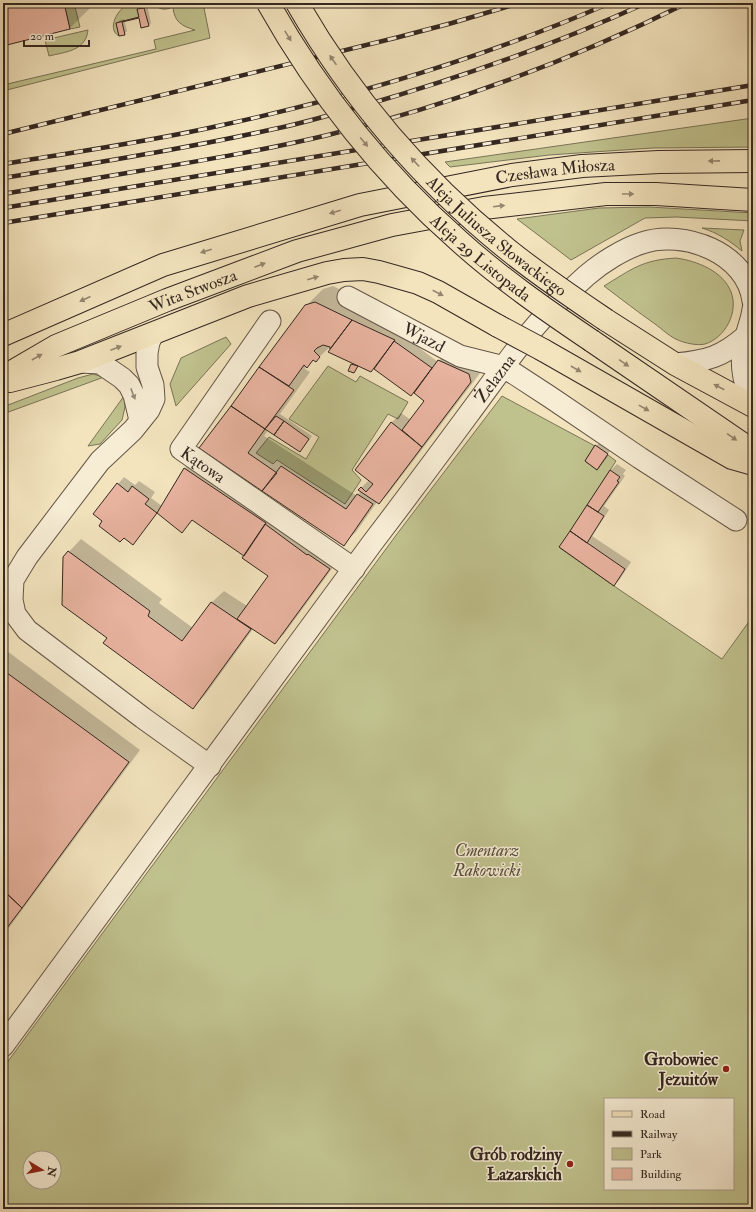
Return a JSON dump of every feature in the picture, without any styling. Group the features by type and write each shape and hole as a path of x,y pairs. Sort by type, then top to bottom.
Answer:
{"main road":[{"name":"Aleja 29 Listopada","path":"268,3 309,69 331,101 368,146 423,207 459,241 529,298 753,451"},
{"name":"Aleja Juliusza Słowackiego","path":"297,3 331,57 368,108 389,134 445,194 508,249 545,278 606,320 675,364 753,406"},
{"name":"Czesława Miłosza","path":"360,205 512,176 582,166 659,162 753,161"},
{"name":"Czesława Miłosza","path":"392,225 484,208 606,194 656,194 753,200"},
{"name":"Wita Stwosza","path":"3,335 163,265 360,205"},
{"name":"Wita Stwosza","path":"3,377 56,346 167,300 297,251 392,225"},
{"path":"3,383 80,362 248,296 344,270 363,270 379,272 418,283 438,292 732,458 753,464"}],"street":[{"name":"Żelazna","path":"3,1046 354,568 540,321 588,274 622,251 644,242 677,239 693,242 712,249 726,257 738,268 752,290 753,301"},
{"name":"Wjazd","path":"348,297 460,356 504,367 736,520"},
{"path":"753,309 751,323 746,336 743,351 744,380 753,400"},
{"name":"Kątowa","path":"270,321 181,449 354,568"},
{"path":"153,334 149,342 147,353 147,367 153,385 154,399 149,410 133,430 101,460 27,557 14,580 12,600 15,614 27,630 143,718 210,766"},
{"path":"675,364 698,362 718,356 733,347 746,336"},
{"path":"80,362 100,363 122,378 129,385 134,395 140,420"}],"green space":[{"path":"64,3 74,3 80,27 70,29"},
{"path":"157,3 203,3 210,38 3,91 3,85 156,49 154,40 195,30 186,27 177,20 173,7 162,9 155,6"},
{"path":"129,4 135,4 143,8 137,10 139,17 116,23 119,36 115,33 114,29 115,19 121,10"},
{"path":"88,30 86,37 79,46 68,52 49,56 45,40"},
{"path":"753,118 753,147 652,148 549,155 450,167 445,162"},
{"path":"649,207 753,213 753,221 676,217 645,218 571,260 517,219 599,208"},
{"path":"702,228 744,230 740,241 742,251 724,238"},
{"path":"676,258 684,259 708,268 722,278 731,292 733,300 732,316 719,336 705,344 691,344 675,339 604,286 638,266 654,261"},
{"path":"226,337 231,344 176,406 170,384 181,358"},
{"path":"328,366 356,382 360,376 408,402 398,419 388,414 352,470 361,480 345,504 277,460 273,464 256,453 269,437 306,459 319,437 289,419"},
{"path":"93,374 104,377 3,414 3,407 78,378"},
{"path":"124,396 125,407 122,420 100,444 88,446"},
{"name":"Cmentarz Rakowicki","path":"502,396 595,446 585,461 597,470 608,455 616,461 560,548 722,659 753,616 753,1209 3,1209 3,1068 397,534"}],"building":[{"path":"3,3 64,3 70,29 3,46"},
{"path":"144,8 149,26 141,28 139,18 122,22 125,35 119,36 116,23 139,17 137,9"},
{"path":"315,302 352,320 330,349 330,347 323,345 314,351 320,357 316,362 313,360 307,368 304,365 289,386 259,367 305,305"},
{"path":"352,320 395,340 371,372 328,352"},
{"path":"394,341 432,368 411,396 374,369"},
{"path":"438,360 469,374 471,382 422,447 402,430 424,401 414,393"},
{"path":"351,364 358,366 354,373 348,371"},
{"path":"259,367 294,390 265,429 231,406"},
{"path":"231,406 265,429 248,453 277,473 262,491 199,448"},
{"path":"276,416 284,421 274,435 265,429"},
{"path":"284,421 309,439 300,452 274,435"},
{"path":"391,422 422,447 379,504 358,490 361,487 366,492 373,484 355,470"},
{"path":"595,445 608,454 597,470 585,461"},
{"path":"281,466 346,509 357,494 373,504 344,546 262,491"},
{"path":"184,468 266,523 244,556 192,520 182,533 157,513"},
{"path":"610,470 620,477 617,481 619,482 598,512 587,505"},
{"path":"117,483 128,492 132,486 149,499 145,504 157,513 133,545 124,538 120,542 99,526 102,521 93,514"},
{"path":"587,505 604,516 587,543 570,531"},
{"path":"265,524 307,555 308,554 330,569 275,644 237,619 268,576 242,558"},
{"path":"570,531 625,569 614,586 559,547"},
{"path":"68,551 150,611 148,616 182,641 211,602 251,629 193,709 103,643 107,638 62,605 63,557"},
{"path":"3,670 129,762 22,908 3,890"},
{"path":"3,890 22,908 3,933"}],"railway":[{"path":"3,134 399,37 520,3"},
{"path":"3,164 165,137 268,115 368,89 514,41 610,3"},
{"path":"3,178 206,143 285,127 398,95 506,60 576,33 646,3"},
{"path":"3,194 253,151 303,141 374,123 466,95 556,62 644,24 687,3"},
{"path":"3,208 753,85"},
{"path":"3,223 753,100"}],"place":[{"name":"Grobowiec Jezuitów","path":"726,1069"},
{"name":"Grób rodziny Łazarskich","path":"570,1164"}]}
